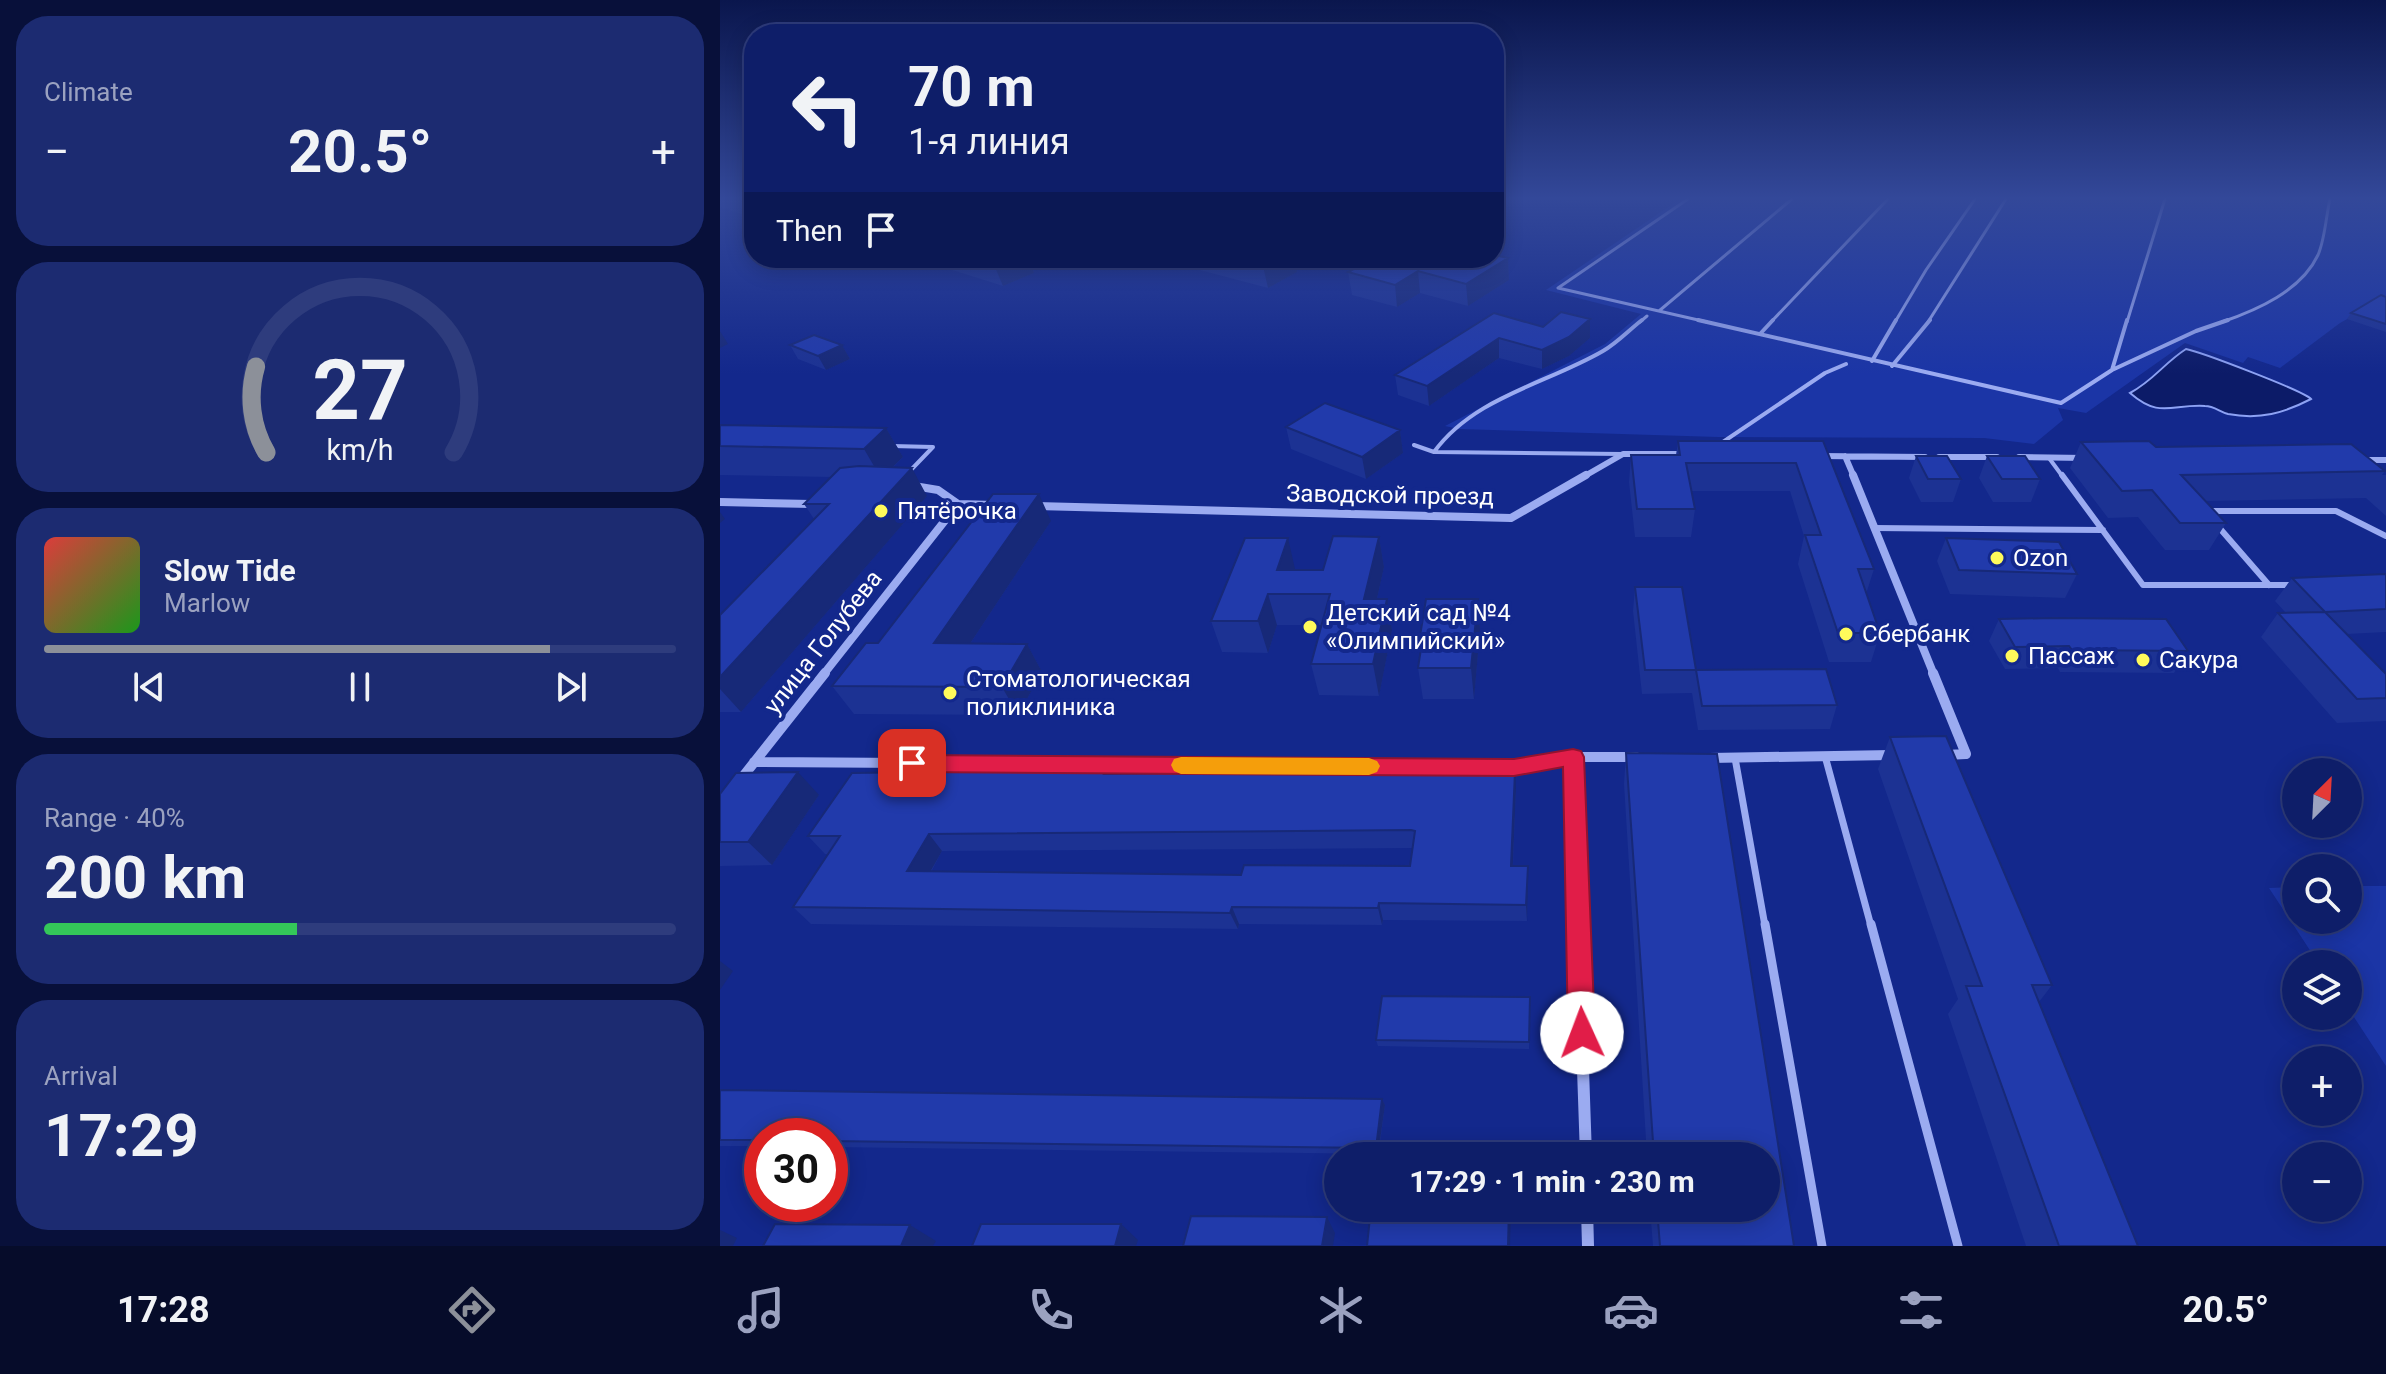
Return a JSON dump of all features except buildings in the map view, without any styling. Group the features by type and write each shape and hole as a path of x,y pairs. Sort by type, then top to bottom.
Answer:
{"street":[{"name":"Заводской проезд","path":"1022,506 1511,518 1623,454 1690,454"},
{"path":"1815,456 2095,458"},
{"path":"1845,456 1966,754 1935,755"},
{"path":"2355,460 2386,460"},
{"path":"906,486 936,488 949,493 958,504 1006,505"},
{"path":"720,502 813,504 824,500"},
{"name":"улица Голубева","path":"737,784 958,504"},
{"path":"1706,758 1904,755"},
{"path":"754,762 1514,767 1573,757 1647,757"},
{"path":"1573,757 1586,1142"},
{"path":"1587,1222 1588,1246"}],"lane":[{"path":"1603,257 1558,288 2061,403 2112,370 2196,331 2254,311 2291,288 2316,257"},
{"path":"1659,311 1723,257"},
{"path":"1760,334 1833,257"},
{"path":"1872,361 1935,257"},
{"path":"1892,366 1924,329 1969,257"},
{"path":"2112,370 2147,257"},
{"path":"1434,452 1450,430 1474,413 1605,350 1647,316"},
{"path":"1713,448 1825,373 1846,364"},
{"path":"1414,445 1434,452 1623,454"},
{"path":"887,446 933,447 906,475"},
{"path":"2049,458 2143,585 2298,585"},
{"path":"2269,585 2205,511 2336,511 2386,536"},
{"path":"1874,528 2103,530"},
{"path":"1825,756 1958,1246"},
{"path":"1735,758 1822,1246"}],"shaded area":[{"path":"1594,257 2386,257 2386,298 2340,323 2280,368 2248,357 2243,363 2185,343 2086,413 2058,408 2063,420 2034,444 1984,438 1718,437 1459,429 1445,426 1605,344 1641,314 1546,290"},
{"path":"2186,349 2272,380 2311,399 2281,411 2251,416 2228,414 2208,406 2158,408 2130,393"},
{"path":"2362,886 2386,886 2386,1066 2362,1029 2362,950 2310,950 2299,934 2362,934"},
{"path":"2269,888 2282,888 2282,908"}],"slow traffic":[{"path":"1181,765 1369,766"}],"place":[{"name":"Пятёрочка","path":"881,511"},
{"name":"Ozon","path":"1997,558"},
{"name":"Детский сад №4 «Олимпийский»","path":"1310,627"},
{"name":"Сбербанк","path":"1846,634"},
{"name":"Пассаж","path":"2012,656"},
{"name":"Сакура","path":"2143,660"},
{"name":"Стоматологическая поликлиника","path":"950,693"}],"route":[{"path":"912,763 1514,767 1573,757 1582,1033"}]}
